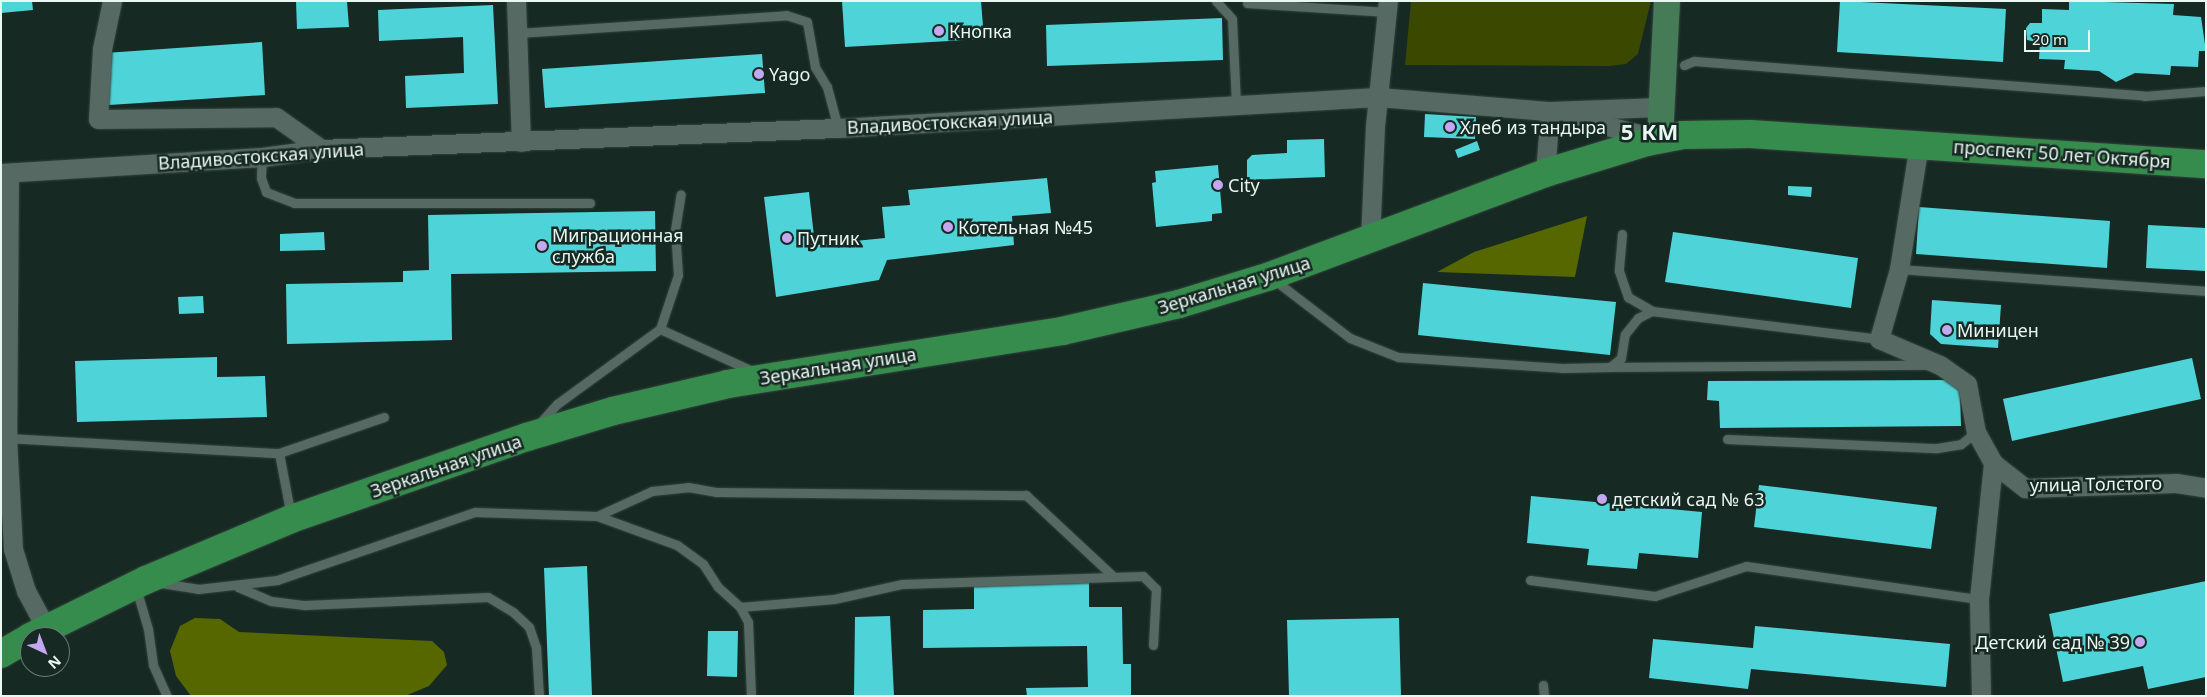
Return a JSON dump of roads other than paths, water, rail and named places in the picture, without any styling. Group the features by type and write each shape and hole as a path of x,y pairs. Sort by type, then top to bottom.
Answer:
{"main road":[{"name":"проспект 50 лет Октября","path":"1660,139 1750,134 2206,164"},
{"name":"Зеркальная улица","path":"50,627 141,583 292,519 528,437 613,411 766,377 1062,331 1179,304 1270,276 1545,174 1660,139"},
{"name":"Зеркальная улица","path":"1,654 20,643"}],"street":[{"path":"112,1 102,50 98,120 276,117 321,149"},
{"path":"516,1 521,142"},
{"path":"1660,139 1667,1"},
{"path":"1370,240 1378,97 1388,6"},
{"name":"Владивостокская улица","path":"5,173 262,157 321,149 838,128 1378,97 1550,111 1661,106"},
{"path":"1545,174 1550,111"},
{"name":"Владивостокская улица","path":"1550,111 1660,139"},
{"path":"1919,144 1899,269 1879,338 1940,365 1967,384 1976,432 1993,462 1979,599 1981,696"},
{"path":"5,173 7,438 13,549 26,592 34,627"},
{"name":"улица Толстого","path":"1993,462 2024,488 2176,483 2206,488"}],"lane":[{"path":"1216,1 1232,19 1236,105"},
{"path":"1247,3 1388,6"},
{"path":"518,33 786,15 807,22 814,67 827,87 838,128"},
{"path":"1684,65 1694,61 2144,96 2206,91"},
{"path":"262,157 260,178 266,192 294,203 590,202"},
{"path":"528,437 557,404 660,329 678,275 675,230 681,194"},
{"path":"1622,234 1619,271 1628,297 1652,311 1879,338"},
{"path":"1899,269 2206,292"},
{"path":"1270,276 1324,321 1383,353 1562,368 1940,365"},
{"path":"1610,367 1621,358 1625,334 1638,318 1652,311"},
{"path":"660,329 766,377"},
{"path":"7,438 279,453 384,417"},
{"path":"1727,439 1936,448 1961,444 1976,432"},
{"path":"279,453 292,519"},
{"path":"597,516 652,491 688,487 716,492 1026,495 1113,576"},
{"path":"166,696 153,665 141,583 198,589 238,587 277,580 475,512 597,516 677,545 703,564 718,587 740,607 748,622 751,696"},
{"path":"1530,580 1655,596 1746,566 1979,599"},
{"path":"740,607 834,599 902,584 1143,576 1156,589 1153,645"},
{"path":"238,587 271,601 305,605 488,597 514,612 528,627 536,647 539,696"},
{"path":"1543,685 1544,696"}],"place":[{"name":"Кнопка","path":"939,31"},
{"name":"Yago","path":"759,74"},
{"name":"Хлеб из тандыра","path":"1450,127"},
{"name":"City","path":"1218,185"},
{"name":"Котельная №45","path":"948,227"},
{"name":"Путник","path":"787,238"},
{"name":"Миграционная служба","path":"542,246"},
{"name":"Миницен","path":"1947,330"},
{"name":"детский сад № 63","path":"1602,499"},
{"name":"Детский сад № 39","path":"2140,642"}],"district":[{"name":"5 КМ","path":"1650,132"}]}
